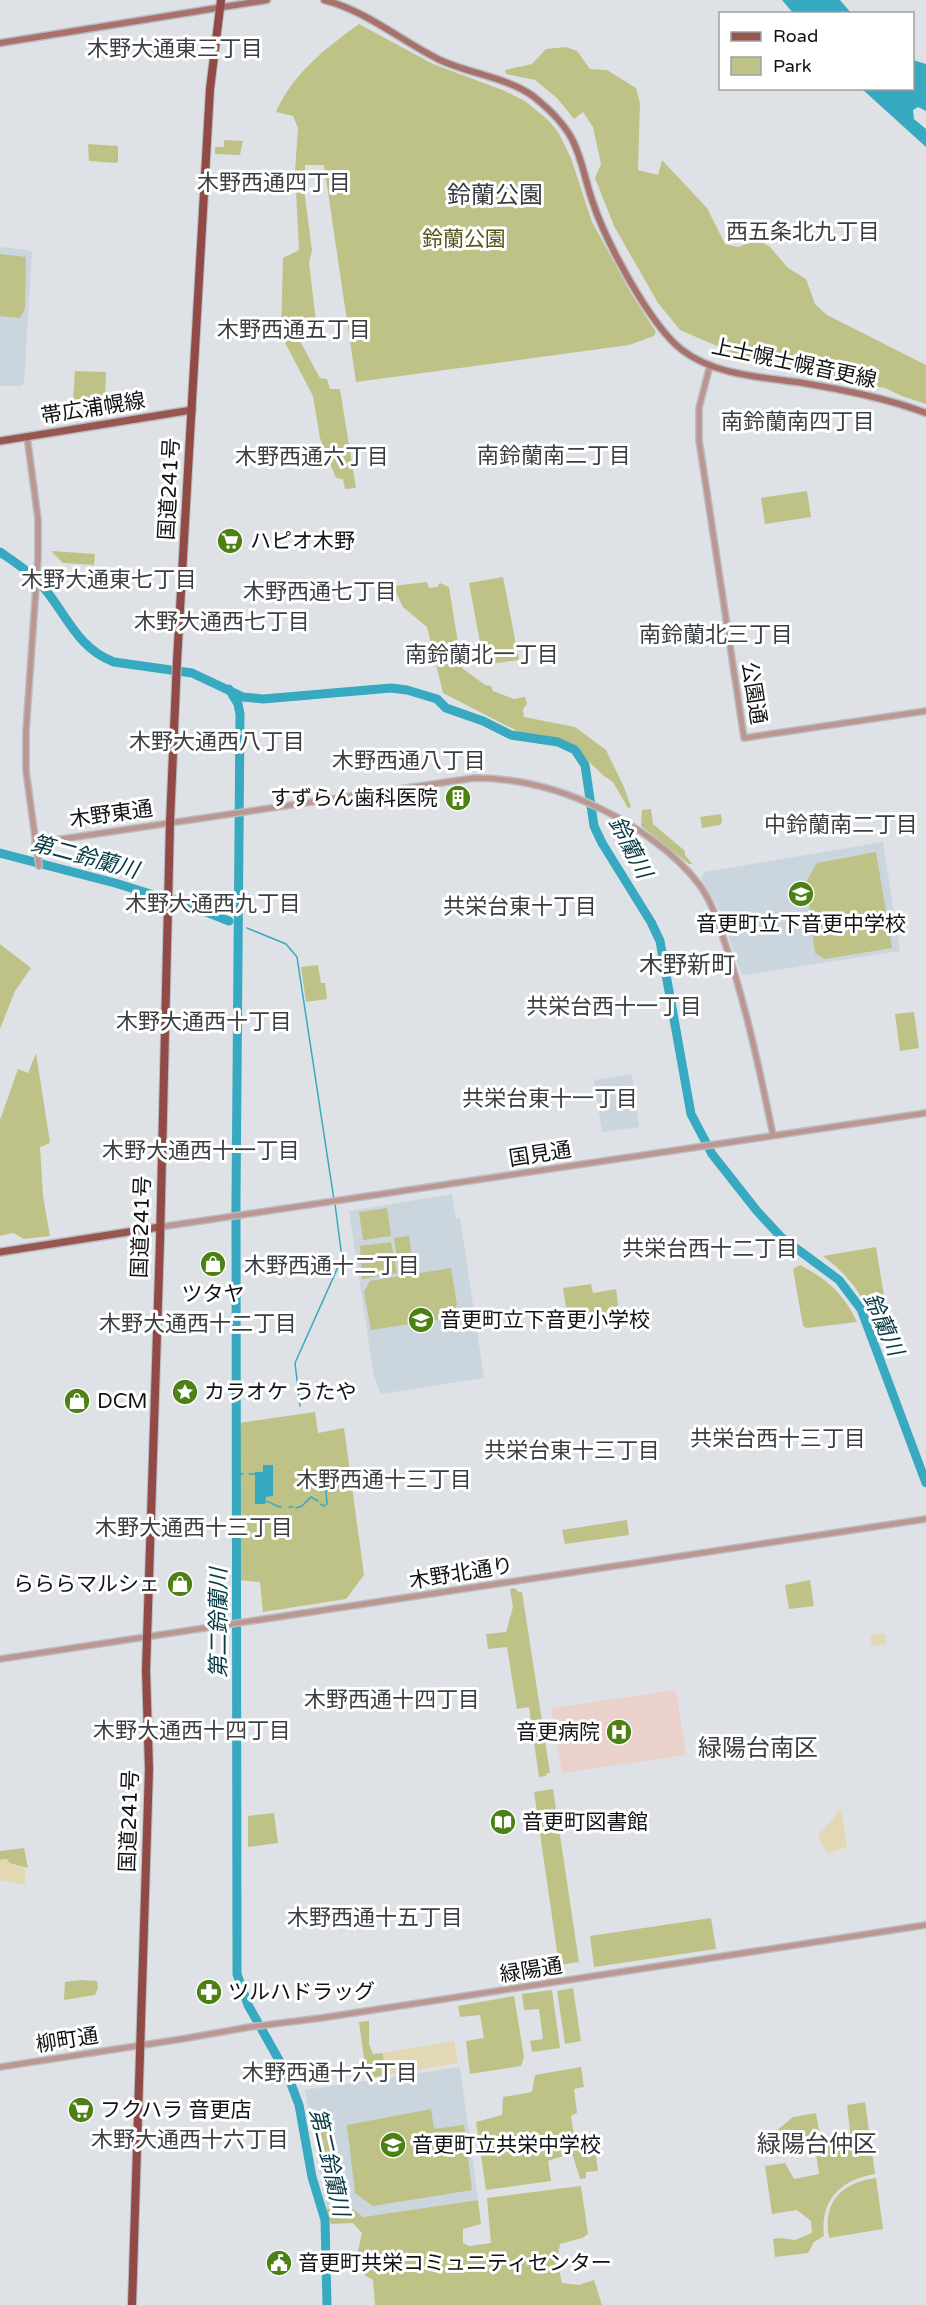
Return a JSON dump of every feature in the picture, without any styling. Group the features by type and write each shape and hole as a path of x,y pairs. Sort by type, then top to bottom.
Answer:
{"highway":[{"name":"国道241号","path":"132,2305 149,1769 147,1636 176,665 210,89 222,3"}],"main road":[{"path":"0,43 222,3 267,0"},
{"name":"上士幌士幌音更線","path":"324,0 360,13 441,61 520,90 546,107 572,138 600,222 653,318 664,333 682,350 724,370 863,394 926,412"},
{"name":"帯広浦幌線","path":"0,441 192,410"},
{"path":"0,1252 160,1227"}],"street":[{"name":"公園通","path":"710,365 699,408 699,440 744,738 926,711"},
{"path":"27,436 38,519 38,568 26,749 27,794 38,863"},
{"name":"木野東通","path":"35,843 474,778 496,778 531,783 584,801 630,823 658,845 698,883 715,912 738,982 773,1135"},
{"name":"国見通","path":"160,1227 926,1113"},
{"name":"木野北通り","path":"0,1659 926,1519"},
{"name":"緑陽通","path":"140,2046 250,2027 511,1990 926,1925"},
{"name":"柳町通","path":"0,2067 140,2046"}],"shaded area":[{"path":"0,247 32,252 22,386 0,386"},
{"name":"音更町立下音更中学校","path":"883,842 900,951 744,975 741,973 719,909 701,878 704,872"},
{"path":"632,1074 639,1127 602,1132 594,1080"},
{"name":"音更町立下音更小学校","path":"452,1194 456,1218 460,1218 484,1378 381,1394 374,1377 349,1211"},
{"name":"音更病院","path":"676,1690 686,1755 562,1773 551,1708"},
{"name":"音更町立共栄中学校","path":"460,2067 478,2200 362,2217 349,2206 326,2209 305,2090"}],"green space":[{"name":"鈴蘭公園","path":"359,24 433,64 505,91 525,101 548,120 558,132 571,158 592,222 631,293 656,332 654,336 629,345 356,382 324,165 305,165 304,189 312,250 309,263 317,329 298,332 300,341 320,378 327,379 330,389 340,389 356,488 345,489 343,479 336,478 320,438 313,396 281,335 283,258 299,250 295,171 298,128 293,116 276,112 301,73 334,42"},
{"path":"566,47 577,51 590,69 607,70 636,88 640,103 638,170 658,175 662,160 707,208 725,244 738,247 757,240 769,246 788,268 806,279 815,304 827,315 926,365 926,404 885,388 815,376 807,369 776,360 770,366 740,356 680,330 658,303 614,226 595,178 601,164 593,127 583,112 574,119 557,98 535,80 506,74 505,70 532,64 546,49"},
{"path":"224,140 243,141 240,155 215,154 215,147 224,147"},
{"path":"88,144 118,146 117,163 89,161"},
{"path":"0,254 26,257 25,309 20,318 0,316"},
{"path":"75,371 106,372 105,401 102,403 73,400"},
{"path":"807,491 811,517 765,524 761,498"},
{"path":"51,551 95,554 94,565 63,563"},
{"path":"503,577 519,660 489,664 482,653 469,583"},
{"path":"427,582 429,588 437,587 440,583 449,587 462,668 485,685 491,686 493,691 514,699 525,697 527,704 523,709 524,717 575,727 606,750 631,807 628,808 613,782 569,743 519,732 443,693 427,627 403,607 393,586"},
{"path":"651,809 653,824 685,851 685,855 692,864 641,826 642,810"},
{"path":"721,814 720,825 702,828 700,817"},
{"path":"876,852 892,948 825,959 815,953 806,882 817,863"},
{"path":"0,944 31,968 15,991 0,1029"},
{"path":"318,965 321,983 325,983 327,999 306,1002 301,967"},
{"path":"914,1012 919,1048 900,1051 895,1014"},
{"path":"36,1053 50,1143 40,1147 43,1196 50,1236 24,1239 13,1233 0,1236 0,1120 18,1069 28,1073"},
{"path":"387,1208 391,1236 363,1240 359,1212"},
{"path":"409,1236 414,1270 399,1272 394,1238"},
{"path":"391,1242 397,1273 362,1279 360,1246"},
{"path":"876,1247 891,1338 880,1342 859,1294 845,1275 823,1256"},
{"path":"800,1265 834,1288 857,1322 807,1328 803,1326 793,1269"},
{"path":"451,1268 457,1305 450,1318 371,1330 364,1292 370,1281"},
{"path":"591,1284 593,1293 616,1289 619,1312 568,1320 563,1288"},
{"path":"315,1412 318,1433 344,1428 364,1575 346,1599 263,1612 260,1582 238,1580 238,1423"},
{"path":"627,1520 629,1535 565,1544 562,1530"},
{"path":"810,1580 814,1606 789,1609 785,1585"},
{"path":"514,1588 522,1592 550,1773 546,1776 539,1777 529,1707 517,1709 507,1647 488,1649 486,1634 506,1632 513,1607 510,1589"},
{"path":"553,1789 579,1962 559,1965 534,1792"},
{"path":"274,1813 278,1843 248,1847 248,1816"},
{"path":"24,1848 28,1868 9,1863 7,1859 0,1860 0,1851"},
{"path":"711,1918 716,1949 594,1967 590,1936"},
{"path":"97,1981 98,1988 95,1995 64,2000 65,1982"},
{"path":"573,1988 581,2041 565,2044 557,1991"},
{"path":"552,1990 560,2048 532,2052 530,2041 543,2039 539,2009 524,2010 522,1994"},
{"path":"514,1996 524,2057 521,2066 470,2074 466,2041 484,2038 480,2015 460,2017 458,2006"},
{"path":"369,2021 369,2044 373,2054 383,2053 386,2075 367,2079 359,2022"},
{"path":"581,2067 584,2087 574,2089 577,2113 571,2116 576,2149 595,2148 598,2171 586,2172 586,2178 580,2179 573,2156 566,2155 548,2161 551,2181 486,2190 476,2122 502,2115 503,2097 532,2092 535,2075"},
{"path":"865,2102 875,2174 852,2181 835,2193 826,2212 824,2236 814,2242 808,2253 775,2257 773,2239 795,2240 812,2233 811,2221 797,2210 772,2214 765,2166 785,2163 794,2179 819,2174 815,2147 764,2155 762,2143 793,2117 816,2113 821,2143 851,2139 847,2105"},
{"path":"431,2109 434,2129 464,2125 472,2190 373,2206 355,2193 347,2125"},
{"path":"330,2110 344,2200 329,2202 320,2142 331,2140 320,2141 315,2112"},
{"path":"876,2178 883,2229 829,2238 828,2214 837,2196 853,2184"},
{"path":"581,2186 588,2234 560,2244 557,2260 562,2283 579,2285 594,2280 602,2305 375,2305 373,2280 348,2265 357,2255 362,2233 353,2223 331,2224 326,2209 349,2206 363,2217 478,2200 481,2224 463,2229 463,2243 470,2246 491,2243 487,2198"}],"sand":[{"path":"885,1633 887,1644 872,1646 870,1635"},
{"path":"841,1809 847,1847 827,1854 818,1836"},
{"path":"7,1859 9,1863 25,1868 25,1885 0,1880 0,1860"},
{"path":"454,2041 458,2063 386,2075 383,2053"}],"water":[{"path":"782,0 840,0 850,12 792,12"},
{"path":"914,60 926,64 926,111 918,107 913,110 914,119 926,129 926,147 863,90 914,90"},
{"path":"263,1465 273,1465 273,1496 266,1497 265,1504 255,1504 255,1472 263,1472"}],"waterway":[{"name":"鈴蘭川","path":"0,552 38,581 89,647 114,662 192,673 243,697 263,699 391,688 407,690 437,699 446,708 483,721 511,735 558,742 575,750 585,765 594,826 660,941 691,1114 712,1154 757,1211 781,1237 839,1280 861,1309 926,1483"},
{"name":"第二鈴蘭川","path":"229,689 238,704 240,714 236,1201 237,1974 248,2005 288,2076 299,2105 312,2177 325,2220 327,2305"},
{"name":"第二鈴蘭川","path":"0,853 160,897"},
{"name":"第二鈴蘭川","path":"176,900 229,921"},
{"path":"247,928 286,944 297,957 334,1200"},
{"path":"300,1406 295,1363 342,1258 335,1204"},
{"name":"第二鈴蘭川","path":"236,1474 243,1474"},
{"path":"249,1474 255,1474"},
{"path":"320,1504 324,1506 327,1504 326,1491 329,1486"},
{"path":"296,1508 302,1506 311,1497 318,1501"},
{"path":"263,1501 281,1507"}],"place":[{"name":"ハピオ木野","path":"230,541"},
{"name":"すずらん歯科医院","path":"458,798"},
{"name":"音更町立下音更中学校","path":"801,894"},
{"name":"ツタヤ","path":"213,1264"},
{"name":"音更町立下音更小学校","path":"421,1320"},
{"name":"カラオケ うたや","path":"185,1392"},
{"name":"DCM","path":"77,1401"},
{"name":"らららマルシェ","path":"180,1584"},
{"name":"音更病院","path":"619,1732"},
{"name":"音更町図書館","path":"503,1822"},
{"name":"ツルハドラッグ","path":"209,1992"},
{"name":"フクハラ 音更店","path":"81,2110"},
{"name":"音更町立共栄中学校","path":"393,2145"},
{"name":"音更町共栄コミュニティセンター","path":"279,2263"}],"district":[{"name":"木野大通東三丁目","path":"175,48"},
{"name":"木野西通四丁目","path":"274,182"},
{"name":"鈴蘭公園","path":"495,195"},
{"name":"西五条北九丁目","path":"803,231"},
{"name":"木野西通五丁目","path":"294,329"},
{"name":"南鈴蘭南四丁目","path":"798,421"},
{"name":"南鈴蘭南二丁目","path":"554,455"},
{"name":"木野西通六丁目","path":"312,456"},
{"name":"木野大通東七丁目","path":"109,579"},
{"name":"木野西通七丁目","path":"320,591"},
{"name":"木野大通西七丁目","path":"222,621"},
{"name":"南鈴蘭北三丁目","path":"716,634"},
{"name":"南鈴蘭北一丁目","path":"482,654"},
{"name":"木野大通西八丁目","path":"217,741"},
{"name":"木野西通八丁目","path":"409,760"},
{"name":"中鈴蘭南二丁目","path":"841,824"},
{"name":"木野大通西九丁目","path":"213,903"},
{"name":"共栄台東十丁目","path":"520,906"},
{"name":"木野新町","path":"687,965"},
{"name":"共栄台西十一丁目","path":"614,1006"},
{"name":"木野大通西十丁目","path":"204,1021"},
{"name":"共栄台東十一丁目","path":"550,1098"},
{"name":"木野大通西十一丁目","path":"201,1150"},
{"name":"共栄台西十二丁目","path":"710,1248"},
{"name":"木野西通十二丁目","path":"332,1265"},
{"name":"木野大通西十二丁目","path":"198,1323"},
{"name":"共栄台西十三丁目","path":"778,1438"},
{"name":"共栄台東十三丁目","path":"572,1450"},
{"name":"木野西通十三丁目","path":"384,1479"},
{"name":"木野大通西十三丁目","path":"194,1527"},
{"name":"木野西通十四丁目","path":"392,1699"},
{"name":"木野大通西十四丁目","path":"192,1730"},
{"name":"緑陽台南区","path":"758,1748"},
{"name":"木野西通十五丁目","path":"375,1917"},
{"name":"木野西通十六丁目","path":"330,2072"},
{"name":"木野大通西十六丁目","path":"190,2139"},
{"name":"緑陽台仲区","path":"817,2144"}]}
